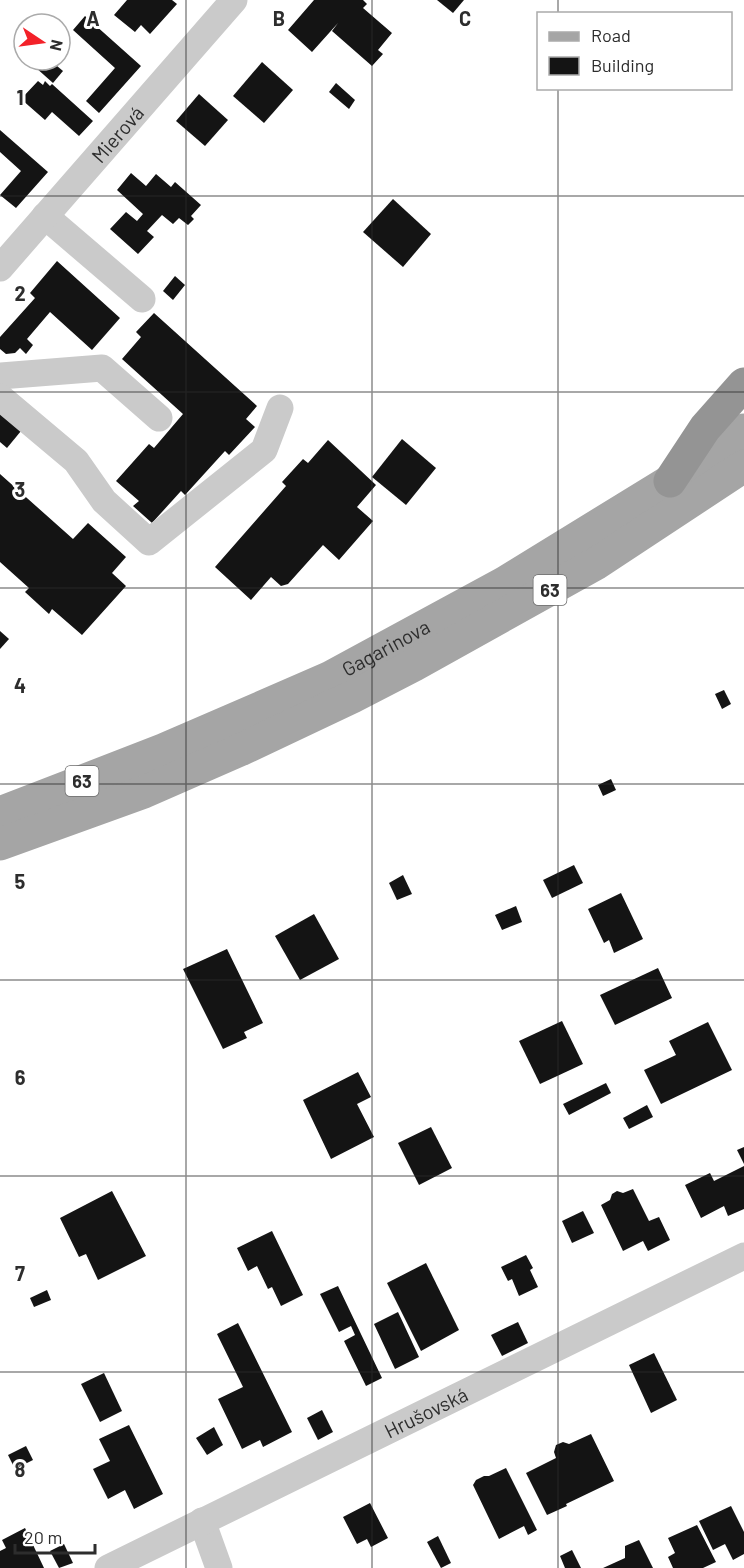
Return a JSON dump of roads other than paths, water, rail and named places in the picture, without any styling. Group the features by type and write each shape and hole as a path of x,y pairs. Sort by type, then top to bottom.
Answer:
{"highway":[{"path":"670,481 705,428 744,384"}],"main road":[{"name":"Gagarinova","path":"0,813 163,750 329,678 504,583 670,481 744,430"},
{"name":"Gagarinova","path":"0,844 144,792 240,750 362,691 597,563 744,466"}],"street":[{"name":"Mierová","path":"0,268 234,0"},
{"path":"45,216 142,299"},
{"path":"0,376 102,368 159,418"},
{"path":"0,397 76,461 104,501 148,542 264,450 280,408"},
{"name":"Hrušovská","path":"108,1568 744,1256"},
{"path":"202,1521 219,1568"}]}
